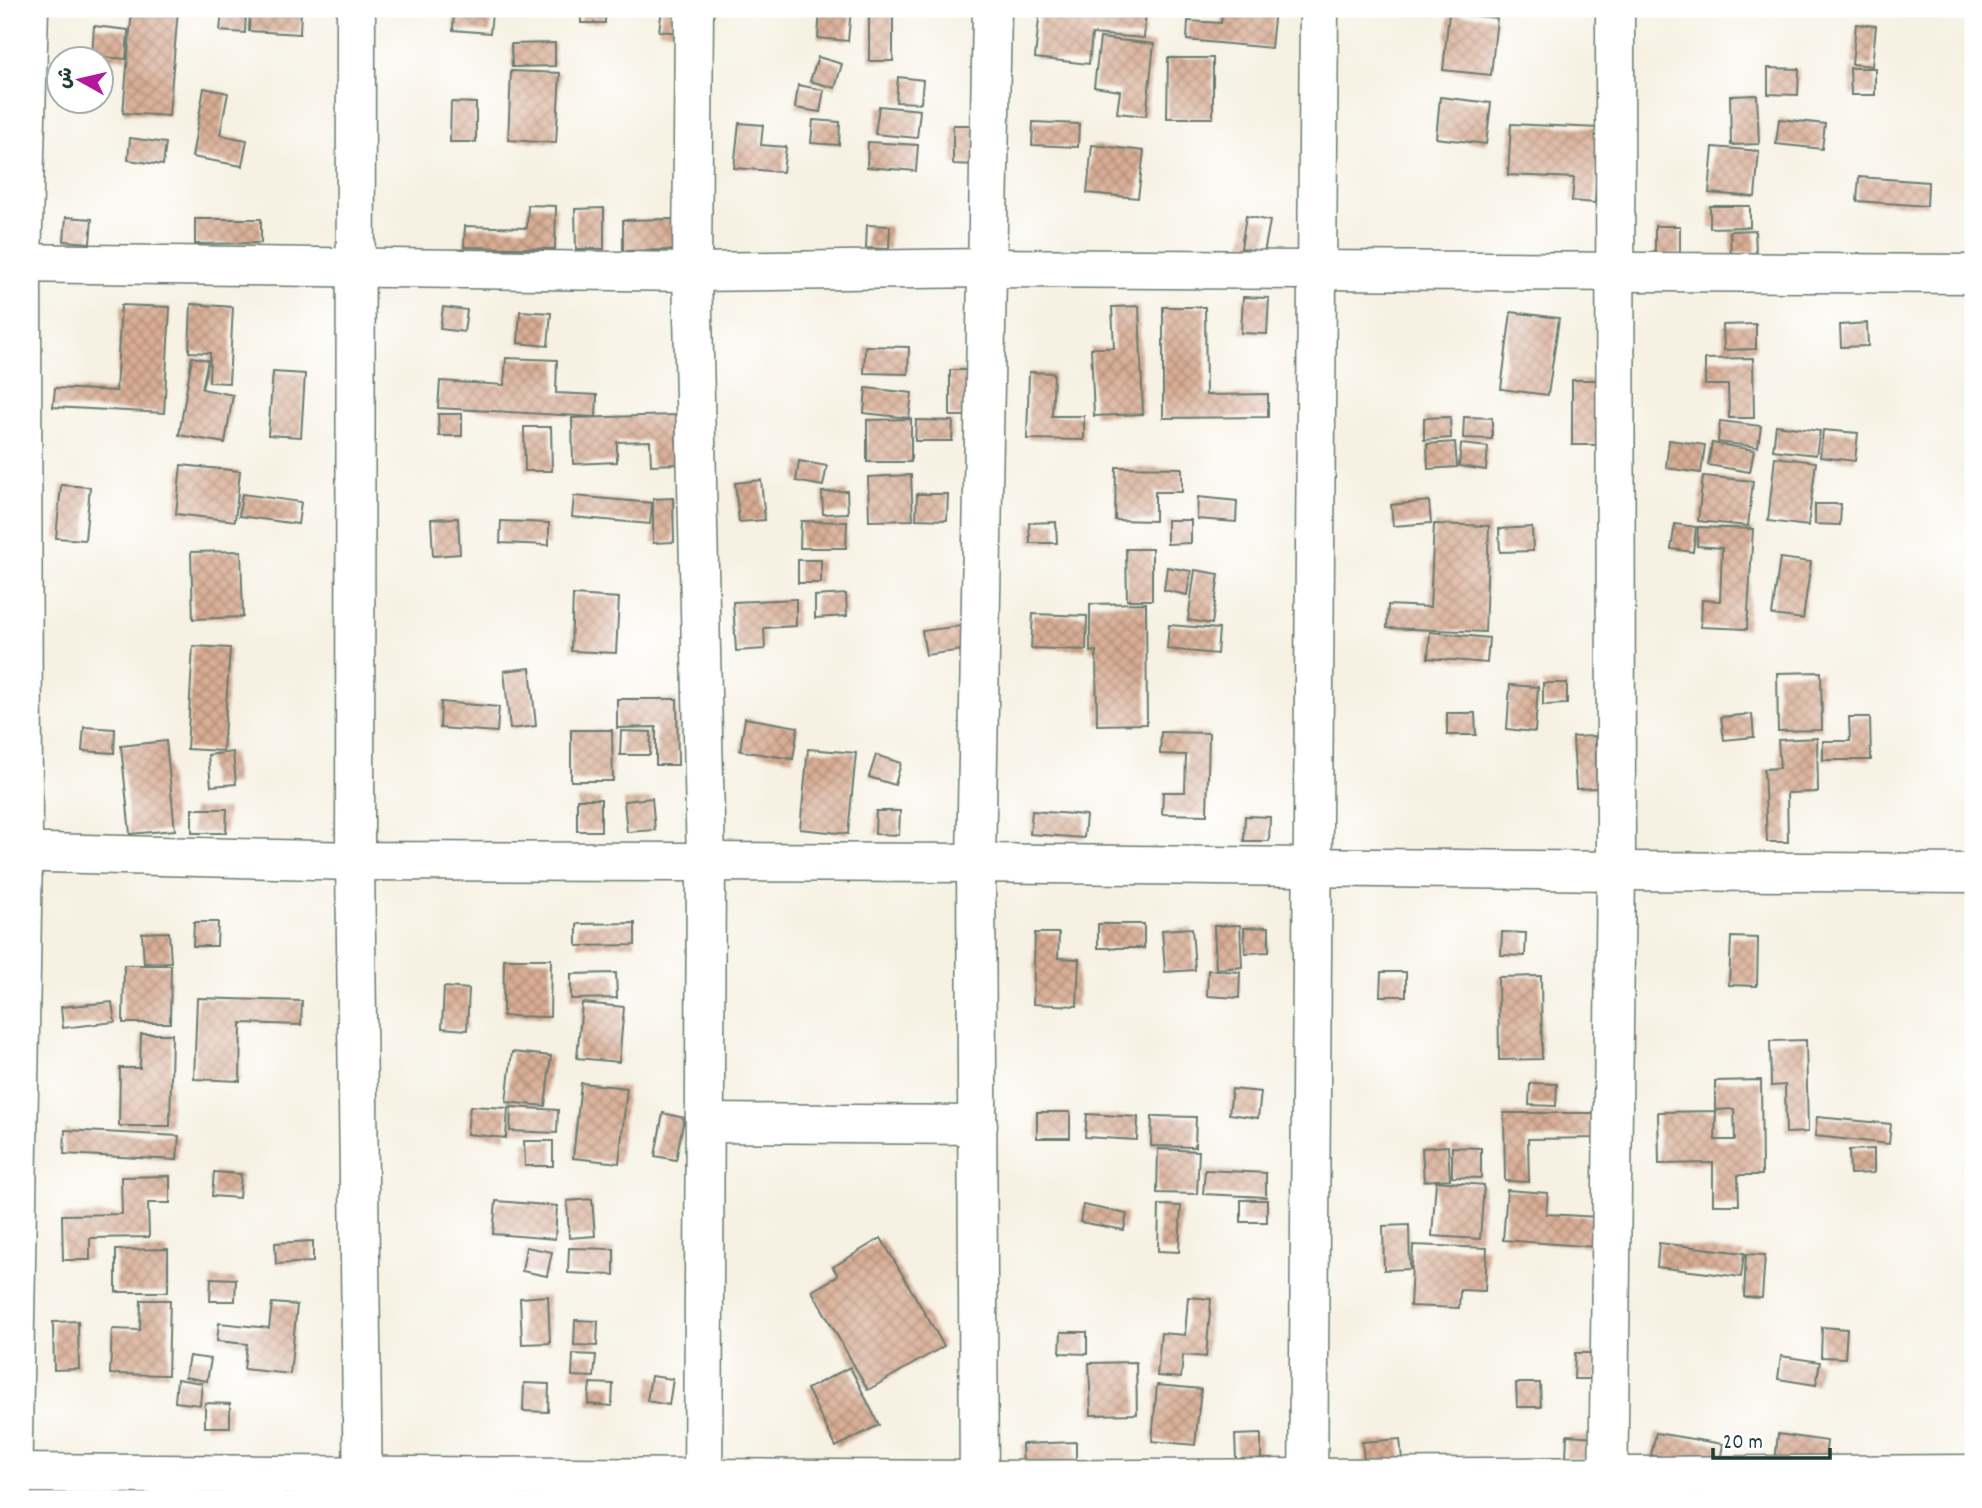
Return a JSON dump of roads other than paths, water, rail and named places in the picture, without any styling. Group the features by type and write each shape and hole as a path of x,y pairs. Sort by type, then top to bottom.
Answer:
{"street":[{"path":"29,9 15,263 16,852 11,1482 363,1488 1308,1489 1608,1487 1973,1474"},
{"path":"356,9 355,861 363,1488"},
{"path":"694,9 692,272 706,862 703,1488"},
{"path":"979,1490 976,863 992,9"},
{"path":"1308,1489 1319,9"},
{"path":"1608,1487 1616,871 1615,9"},
{"path":"15,263 692,272 986,268 1973,274"},
{"path":"16,852 355,861 976,863 1973,873"},
{"path":"705,1123 978,1125"}]}
